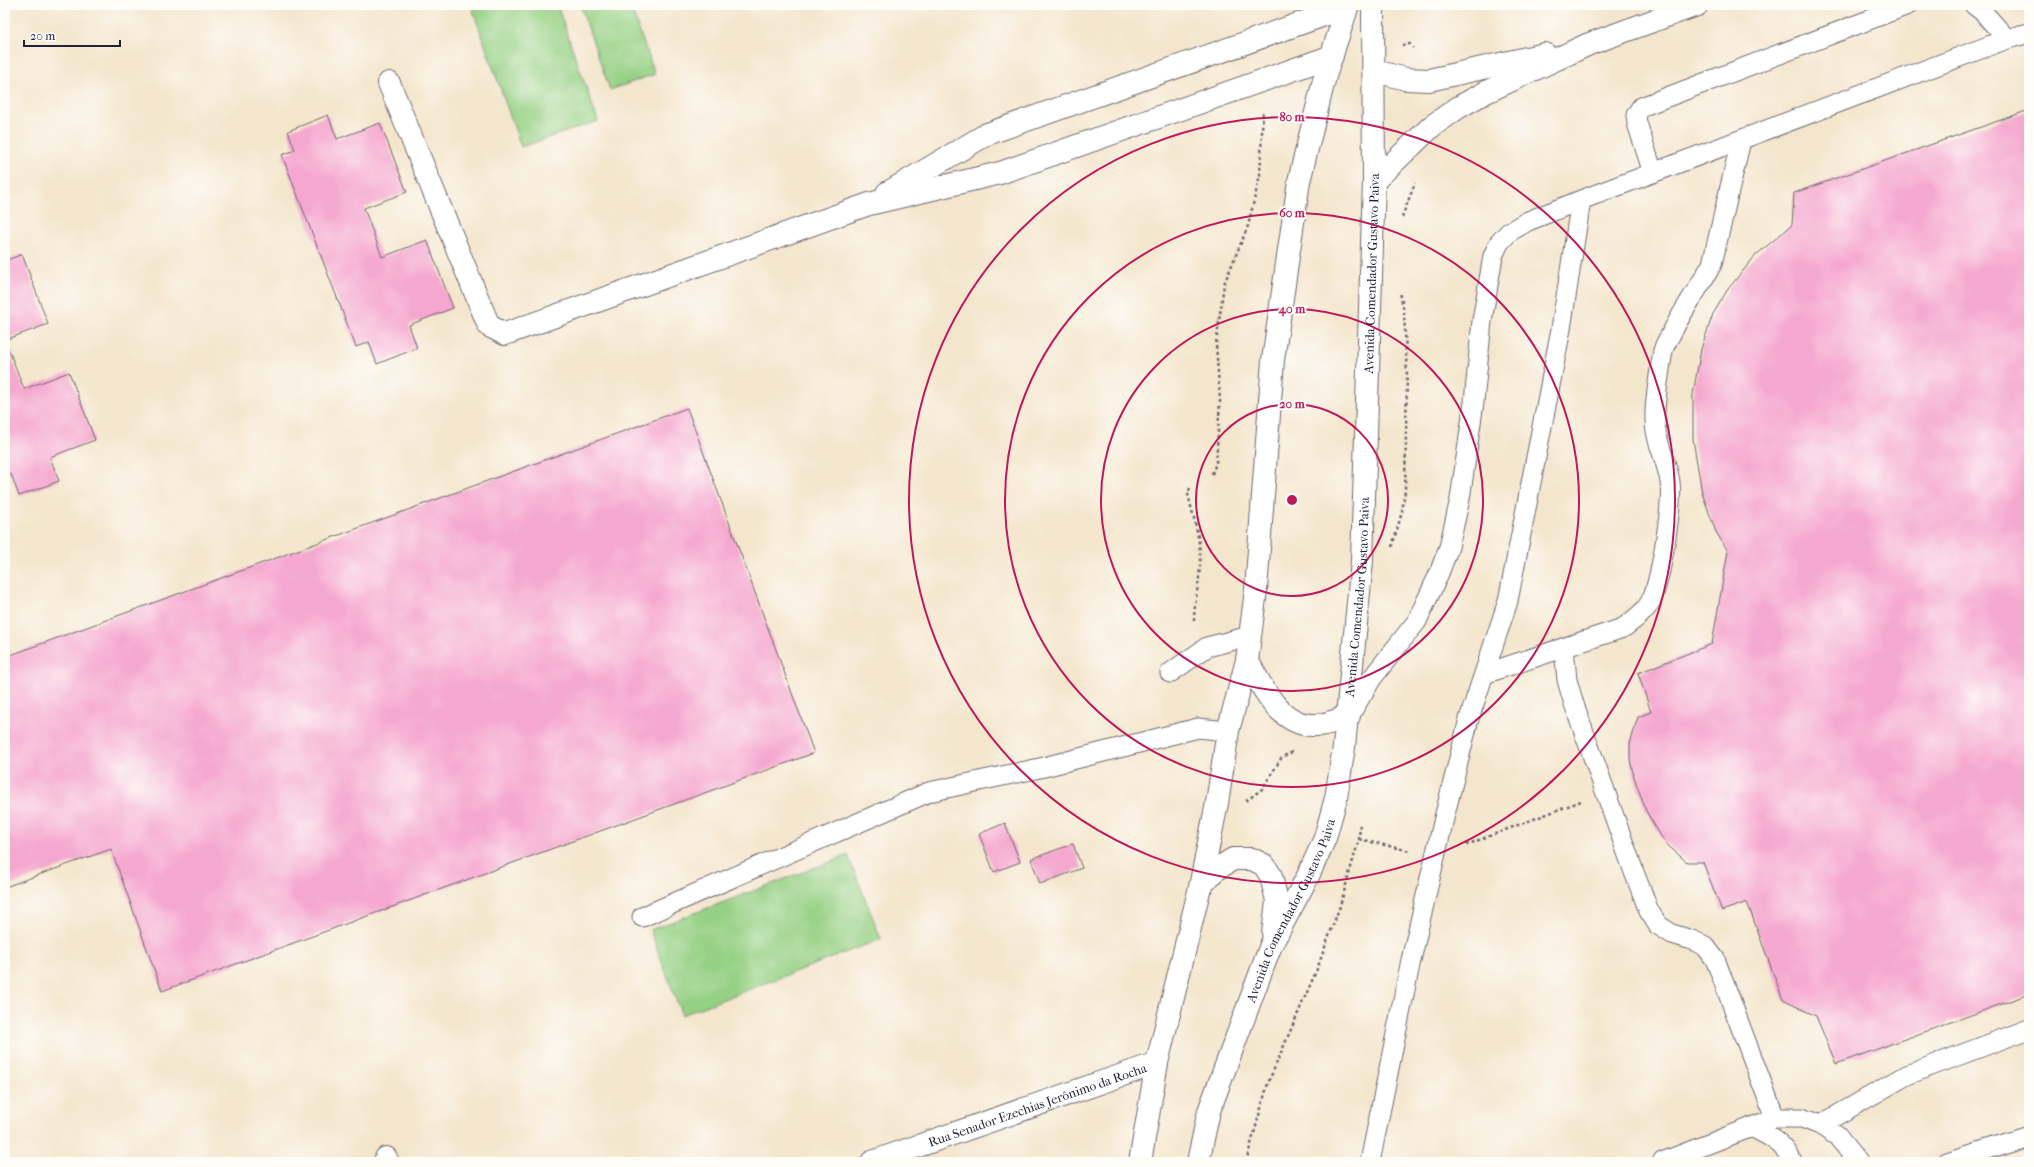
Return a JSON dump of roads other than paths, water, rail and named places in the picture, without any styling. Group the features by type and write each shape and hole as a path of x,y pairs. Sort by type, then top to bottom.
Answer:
{"main road":[{"name":"Avenida Comendador Gustavo Paiva","path":"1198,1162 1209,1111 1272,944 1308,876 1325,838 1336,798 1349,716 1362,561 1374,181 1375,71 1373,5"},
{"path":"1374,181 1432,126 1459,106 1589,44 1697,5"},
{"path":"1140,1162 1157,1063 1200,888 1217,803 1228,731 1247,660 1256,590 1273,360 1299,182 1325,76 1348,6"},
{"path":"869,204 987,134 1348,6"},
{"path":"1375,71 1406,79 1429,80 1589,44"},
{"path":"389,83 489,326 506,334 869,204 1000,173 1332,56"},
{"path":"1247,660 1264,690 1278,708 1293,720 1312,726 1330,723 1349,716"},
{"path":"1200,888 1214,871 1233,859 1252,859 1264,865 1271,876 1277,901 1272,944"},
{"name":"Rua Senador Ezechias Jerônimo da Rocha","path":"872,1162 1157,1063"}],"lane":[{"path":"1653,173 1637,123 1636,115 1641,107 1908,5"},
{"path":"1974,5 1982,11 2007,39"},
{"path":"1349,716 1372,678 1417,621 1438,576 1449,547 1460,499 1474,402 1482,321 1493,256 1499,243 1509,232 1528,221 1581,200 2007,39 2029,33"},
{"path":"1484,674 1623,628 1637,618 1652,599 1657,582 1671,500 1670,482 1666,464 1657,440 1654,419 1664,349 1680,315 1703,282 1712,264 1741,140"},
{"path":"1370,1162 1411,960 1435,857 1469,719 1508,601 1561,329 1581,200"},
{"path":"1170,673 1207,647 1250,636"},
{"path":"1564,648 1568,686 1634,872 1650,910 1658,925 1672,934 1705,946 1715,959 1775,1118"},
{"path":"642,917 929,792 1044,767 1198,728 1228,731"},
{"path":"1820,1125 1907,1075 2029,1029"},
{"path":"1662,1162 1775,1118 1802,1118 1820,1125 1837,1136 1858,1162"},
{"path":"1751,1127 1771,1136 1783,1147 1792,1162"},
{"path":"1947,1162 2029,1136"}]}
